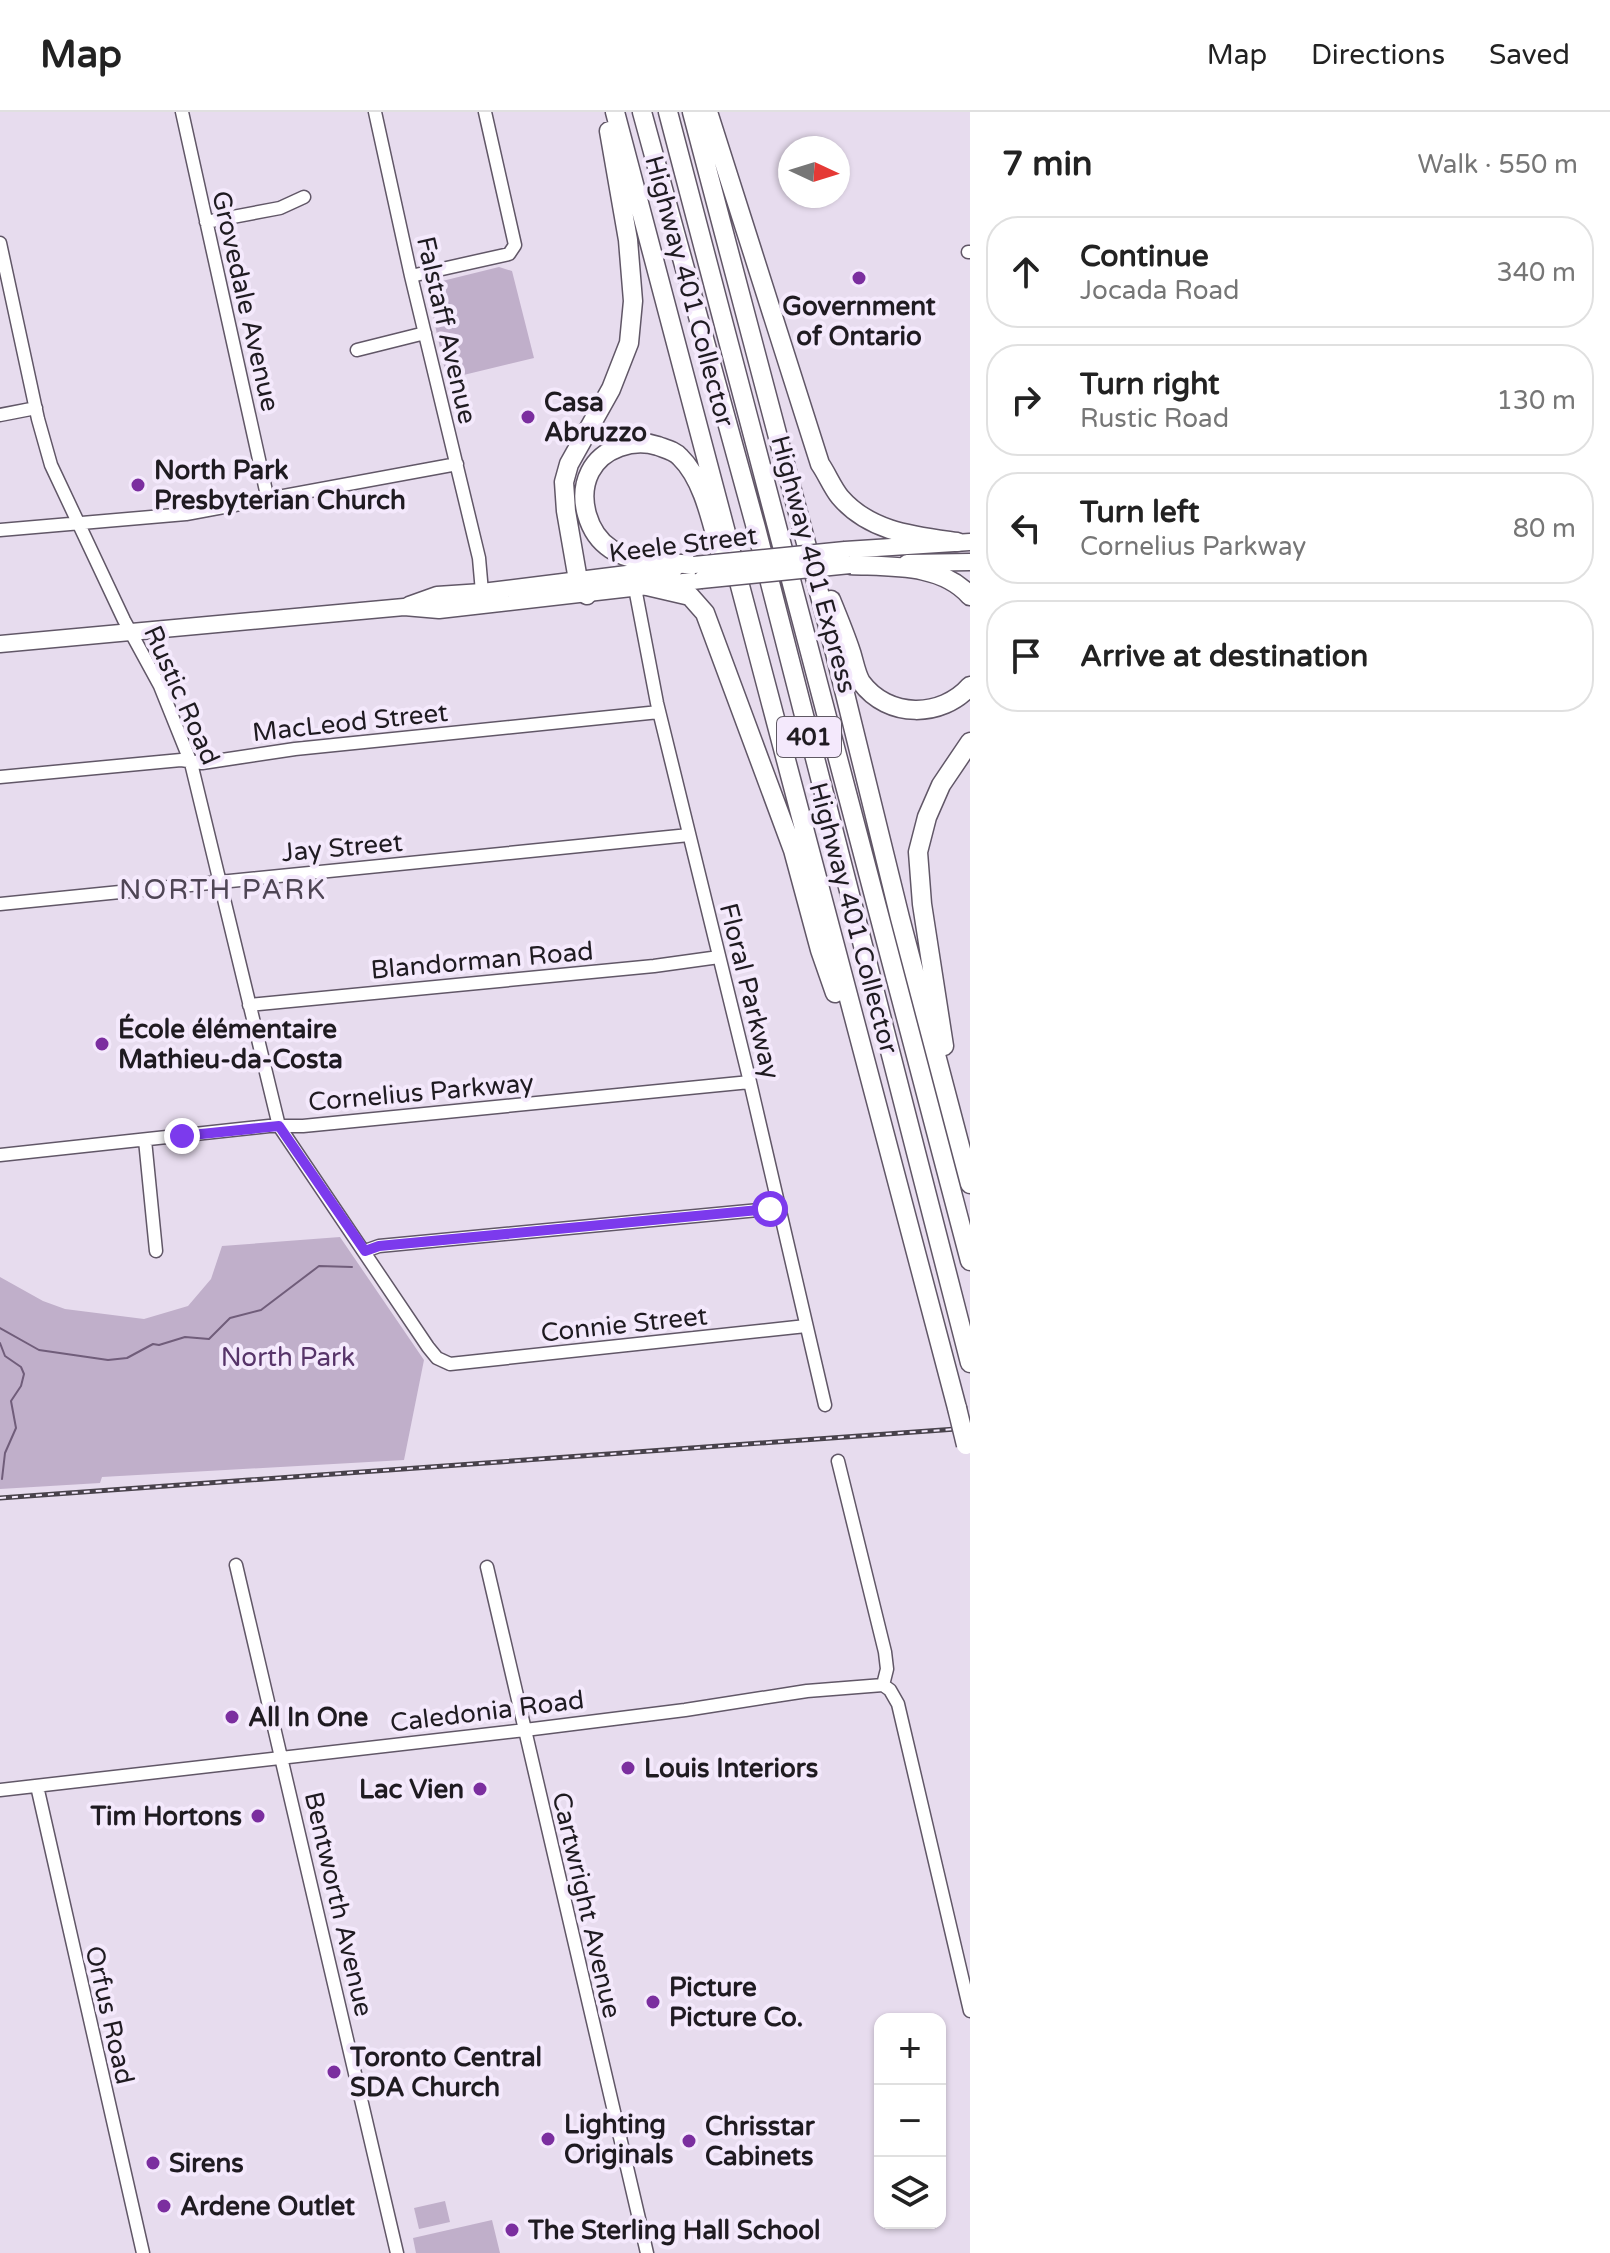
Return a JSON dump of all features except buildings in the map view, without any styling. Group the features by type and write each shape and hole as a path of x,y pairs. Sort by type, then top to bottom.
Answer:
{"highway":[{"path":"582,587 566,511 564,482 569,464 616,377 629,343 633,301 628,240 606,112"},
{"name":"Highway 401 Collector","path":"615,112 968,1452"},
{"name":"Highway 401 Express","path":"642,112 756,528 970,1363"},
{"name":"Highway 401 Express","path":"668,112 970,1261"},
{"name":"Highway 401 Collector","path":"692,112 970,1184"},
{"path":"708,112 820,464 839,496 859,515 876,525 895,532 963,542"},
{"path":"698,573 623,554 611,549 594,534 586,515 586,492 590,473 606,454 629,443 654,445 678,454 692,472 701,488 715,542 774,713"},
{"path":"806,544 843,629 861,681 880,697 902,709 923,711 949,704 970,686"},
{"path":"847,558 915,569 951,581 970,596"},
{"path":"641,587 690,596 705,613 793,850 820,950 877,1109"},
{"path":"943,1085 947,1065 922,904 918,852 927,817 941,785 970,742"}],"main road":[{"name":"Keele Street","path":"0,644 404,607 437,595 483,597 847,558 963,542"},
{"name":"Keele Street","path":"847,558 970,562"},
{"name":"Keele Street","path":"483,597 582,587 641,587 698,573"}],"street":[{"name":"Grovedale Avenue","path":"182,112 268,500"},
{"name":"Falstaff Avenue","path":"375,112 479,558 486,565 483,597"},
{"path":"411,276 509,254 515,245 485,112"},
{"path":"206,222 280,208 304,197"},
{"name":"Rustic Road","path":"0,243 51,465 130,632 160,686 191,763 279,1126 428,1347 437,1358 447,1363"},
{"path":"357,350 425,333"},
{"path":"0,415 36,408"},
{"path":"0,530 186,514 457,464"},
{"name":"Floral Parkway","path":"641,587 659,712 825,1405"},
{"name":"MacLeod Street","path":"0,777 181,760 191,763 366,741 659,712"},
{"name":"Jay Street","path":"0,904 689,835"},
{"name":"Blandorman Road","path":"249,1005 719,957"},
{"name":"Cornelius Parkway","path":"0,1155 750,1082"},
{"path":"145,1140 156,1251"},
{"path":"365,1251 379,1246 780,1208"},
{"name":"Connie Street","path":"447,1363 806,1326"},
{"path":"838,1461 885,1652 887,1669 883,1685 898,1704 970,2011"},
{"name":"Bentworth Avenue","path":"236,1565 397,2253"},
{"name":"Cartwright Avenue","path":"487,1567 647,2253"},
{"name":"Caledonia Road","path":"0,1790 525,1730 817,1690 883,1685"},
{"name":"Orfus Road","path":"37,1786 141,2253"}],"green space":[{"path":"499,267 512,271 534,358 447,379 426,285"},
{"name":"North Park","path":"340,1237 424,1360 404,1460 102,1477 100,1483 0,1489 0,1277 43,1301 65,1309 144,1319 188,1306 211,1279 222,1246"},
{"path":"445,2201 450,2222 419,2229 414,2208"},
{"path":"492,2220 500,2253 416,2253 413,2238"}],"waterway":[{"path":"0,1328 39,1350 108,1360 127,1358 153,1344 185,1337 209,1339 230,1318 261,1310 319,1266 352,1267"},
{"path":"0,1343 5,1356 21,1367 24,1374 21,1386 11,1401 16,1428 5,1453 2,1479"}],"railway":[{"path":"0,1498 970,1428"}],"place":[{"name":"Government of Ontario","path":"859,278"},
{"name":"Casa Abruzzo","path":"528,417"},
{"name":"North Park Presbyterian Church","path":"138,485"},
{"name":"École élémentaire Mathieu-da-Costa","path":"102,1044"},
{"name":"All In One","path":"232,1717"},
{"name":"Louis Interiors","path":"628,1768"},
{"name":"Lac Vien","path":"480,1789"},
{"name":"Tim Hortons","path":"258,1816"},
{"name":"Picture Picture Co.","path":"653,2002"},
{"name":"Toronto Central SDA Church","path":"334,2072"},
{"name":"Lighting Originals","path":"548,2139"},
{"name":"Chrisstar Cabinets","path":"689,2141"},
{"name":"Sirens","path":"153,2163"},
{"name":"Ardene Outlet","path":"164,2206"},
{"name":"The Sterling Hall School","path":"512,2230"}],"district":[{"name":"NORTH PARK","path":"223,889"}],"route":[{"path":"182,1136 279,1126 365,1251 379,1246 770,1209"}]}
